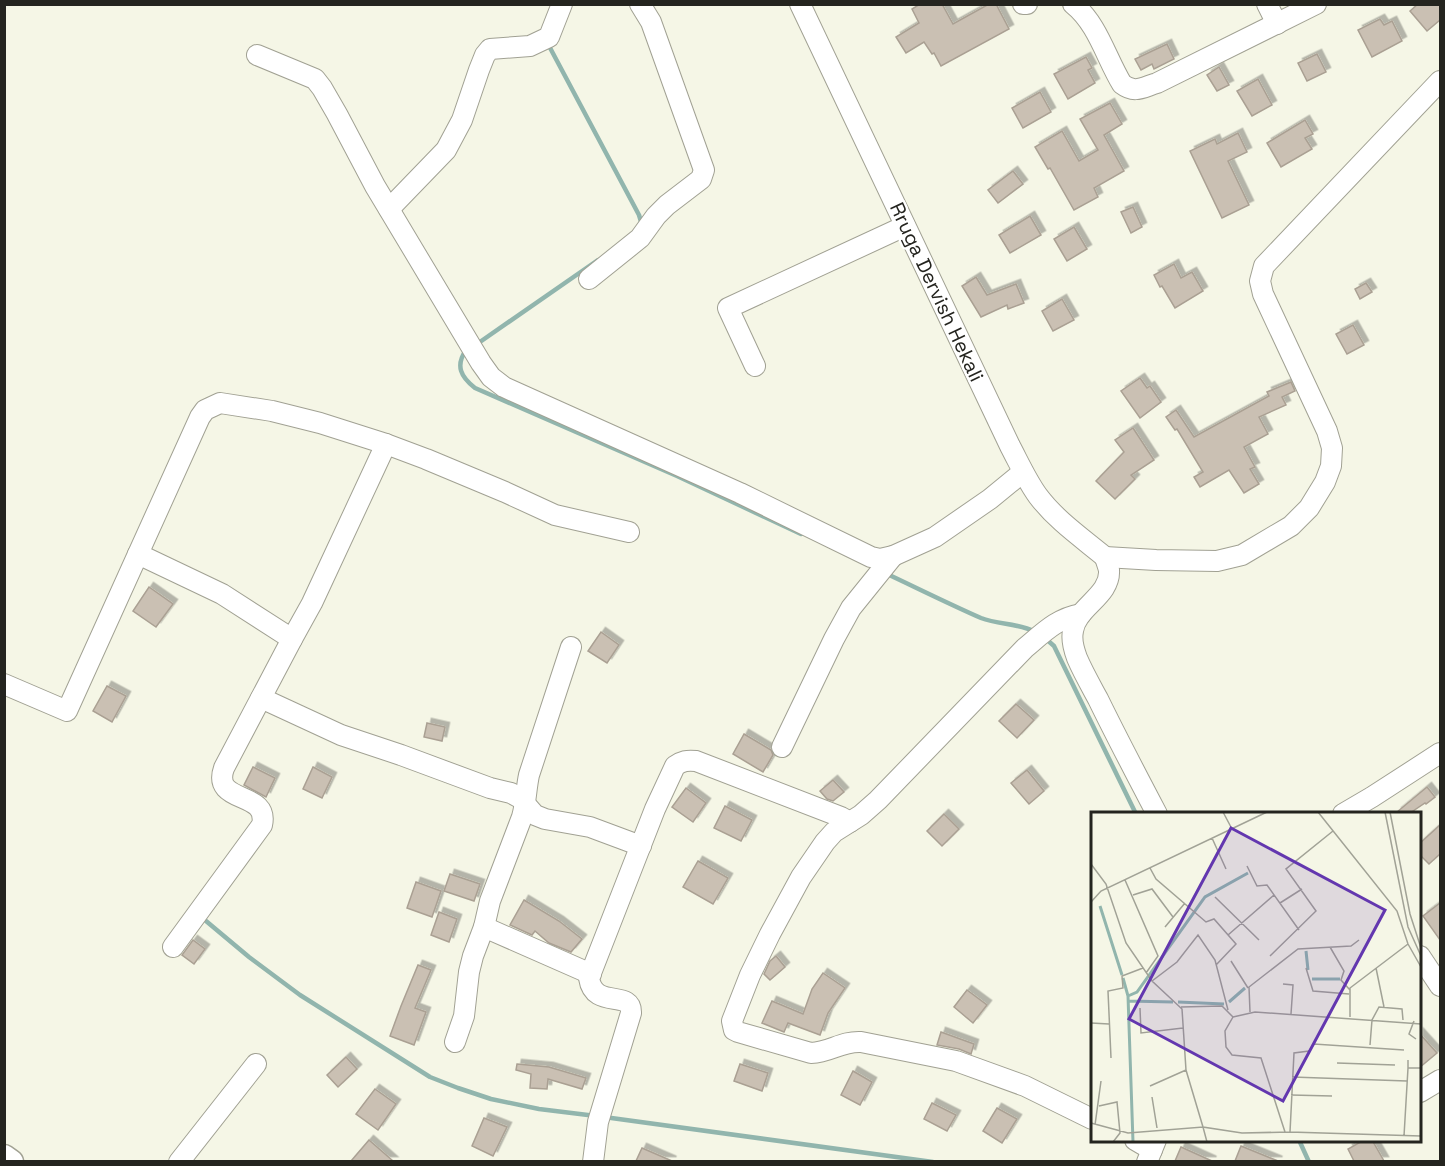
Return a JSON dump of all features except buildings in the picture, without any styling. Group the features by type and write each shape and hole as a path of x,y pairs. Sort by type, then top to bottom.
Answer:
{"main road":[{"path":"4,1157 11,1161"}],"street":[{"path":"389,209 446,150 462,120 479,69 490,49 522,48 542,40 562,4"},
{"path":"590,279 640,238 667,205 701,179 704,170 651,22 640,4"},
{"name":"Rruga Dervish Hekali","path":"800,4 1023,472 1037,495 1053,513 1105,557"},
{"path":"1073,4 1083,12 1091,25 1122,84 1128,89 1135,90 1157,83 1316,4"},
{"path":"1267,4 1277,24"},
{"path":"257,56 315,79 337,114 389,209 491,377 504,387 740,493 871,556 890,561"},
{"path":"1156,812 1076,657 1072,632 1075,623 1108,582 1109,570 1105,557 1217,561 1242,555 1291,526 1309,508 1325,482 1331,466 1332,448 1327,431 1263,294 1260,281 1264,266 1440,81"},
{"path":"755,366 728,308 905,226"},
{"path":"4,684 67,711 200,417 205,410 220,403 272,411 320,423 386,444 505,492 555,515 629,532"},
{"path":"173,946 262,825 263,814 260,809 255,804 231,793 221,781 221,776 334,560 386,444"},
{"path":"782,747 851,608 890,561 934,537 990,499 1023,472"},
{"path":"138,554 222,594 292,639"},
{"path":"1081,614 1064,618 1025,648 878,800 861,816 834,832 825,842 787,901 750,975 732,1021 734,1030 811,1053 821,1053 849,1042 861,1042 956,1061 1024,1086 1091,1119"},
{"path":"455,1042 464,1016 469,972 478,941 490,901 522,817 529,775 571,647"},
{"path":"261,698 341,735 490,788 511,793 535,814 545,819 590,827 641,846"},
{"path":"1345,812 1440,753"},
{"path":"593,1161 599,1117 621,1051 632,1007 623,1000 598,995 593,991 589,978 671,771 680,762 696,761 850,822"},
{"path":"484,927 591,974"},
{"path":"1421,959 1440,986"},
{"path":"179,1161 256,1065"},
{"path":"1421,1091 1440,1080"}],"waterway":[{"path":"548,44 639,215 642,225"},
{"path":"477,344 598,260"},
{"path":"466,350 461,361 461,371 466,380 475,388 677,476 801,534"},
{"path":"885,573 981,618 1035,632"},
{"path":"1045,638 1054,646 1135,812"},
{"path":"206,921 300,995 430,1077 491,1099 539,1109 596,1116"},
{"path":"604,1117 933,1162"},
{"path":"1300,1142 1309,1162"}]}
